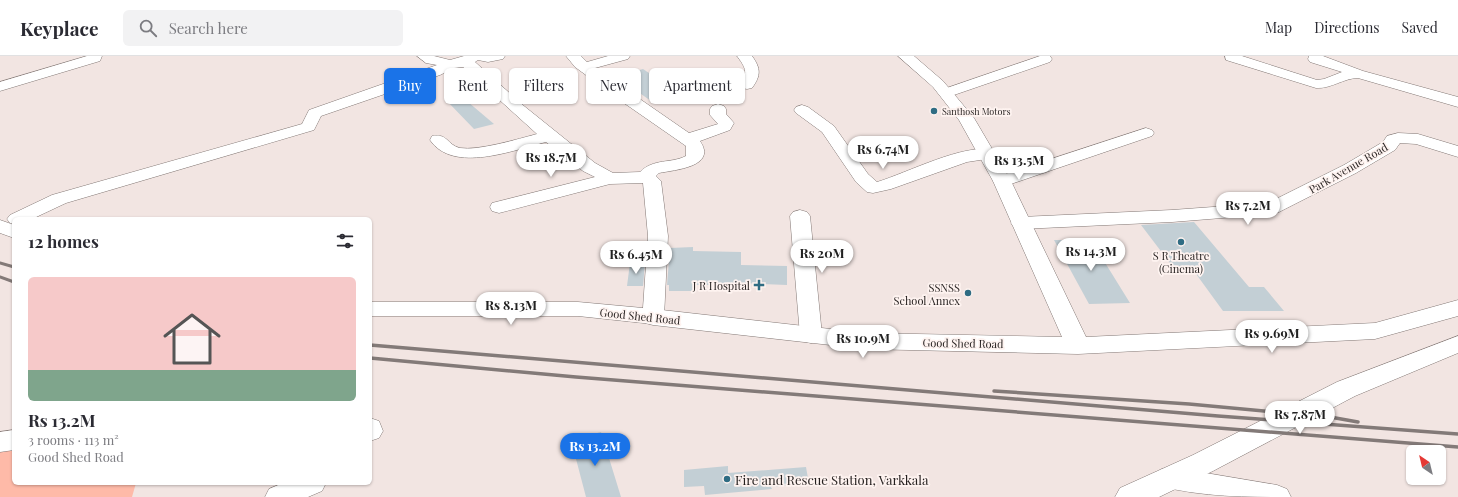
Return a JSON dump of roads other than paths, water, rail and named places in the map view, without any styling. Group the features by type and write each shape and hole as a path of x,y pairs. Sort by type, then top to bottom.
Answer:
{"main road":[{"path":"905,56 938,84 966,118 1002,181 1078,346"},
{"name":"Good Shed Road","path":"653,317 866,341 1078,346 1375,331 1458,308"},
{"path":"1130,497 1346,389 1458,344"}],"street":[{"path":"0,87 82,63 96,58 95,56"},
{"path":"424,56 432,60 455,64 466,62 476,69 549,136 589,166 610,179"},
{"path":"24,217 59,199 308,127 315,113 435,72 476,56 488,58 498,56"},
{"path":"573,56 585,67 659,121 689,139 694,144 694,158 685,163 653,169 645,177"},
{"path":"585,67 623,56"},
{"path":"744,56 750,61 752,69 750,80 747,85"},
{"path":"1316,56 1315,59 1319,61 1458,102"},
{"path":"1231,57 1318,84 1327,84 1347,74 1357,73"},
{"path":"946,93 1045,59"},
{"path":"689,139 724,127 726,123 718,115 718,109"},
{"path":"802,110 828,129 862,178 872,188 885,185 964,157 987,154"},
{"path":"1002,181 1146,133"},
{"path":"438,140 453,152 461,153 506,146 549,136"},
{"name":"Park Avenue Road","path":"1021,223 1172,216 1272,208 1350,169 1381,151 1396,139 1412,138 1458,152"},
{"path":"499,207 610,179 645,177 652,181 658,236 653,317"},
{"path":"800,216 811,335"},
{"name":"Good Shed Road","path":"372,309 578,309 653,317"},
{"path":"0,442 12,440"},
{"path":"1170,478 1277,497"},
{"path":"279,497 307,485"}],"railway":[{"path":"0,263 12,266"},
{"path":"0,277 12,281"},
{"path":"372,345 1218,416 1458,434"},
{"path":"372,358 576,377 1458,447"},
{"path":"994,391 1189,404 1330,417 1358,422"}],"place":[{"name":"Santhosh Motors","path":"934,111"},
{"name":"S R Theatre (Cinema)","path":"1181,242"},
{"name":"J R Hospital","path":"759,285"},
{"name":"SSNSS School Annex","path":"968,293"},
{"name":"Fire and Rescue Station, Varkkala","path":"727,479"}]}
